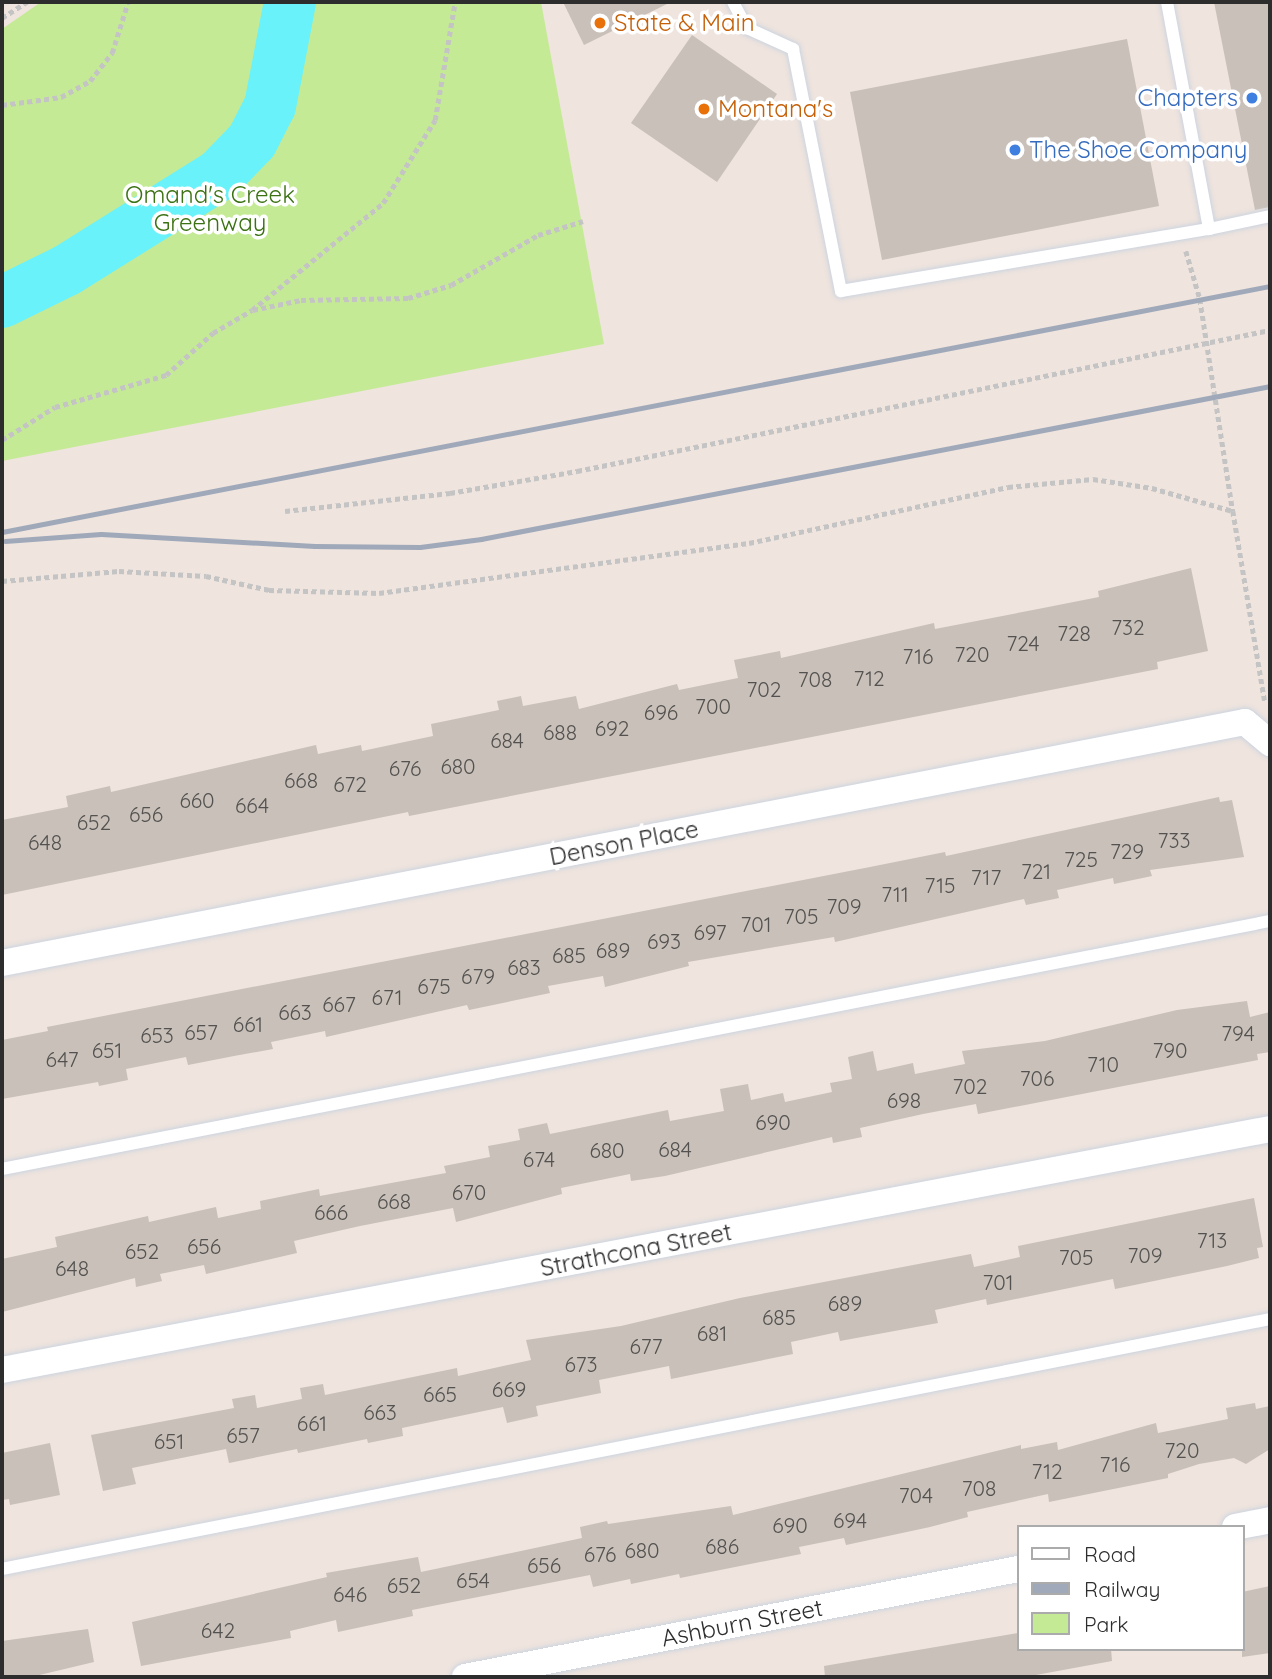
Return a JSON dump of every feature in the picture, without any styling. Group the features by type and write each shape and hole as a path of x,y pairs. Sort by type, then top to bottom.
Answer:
{"street":[{"path":"1256,716 1270,743"},
{"name":"Denson Place","path":"2,963 1256,716"},
{"name":"Strathcona Street","path":"2,1370 1270,1129"},
{"path":"1244,1525 1270,1520"},
{"name":"Ashburn Street","path":"465,1677 1016,1569"}],"lane":[{"path":"733,2 747,28 793,49 841,291 1181,234 1270,216"},
{"path":"1167,2 1209,229"},
{"path":"2,1168 1270,921"},
{"path":"2,1569 1270,1320"}],"path":[{"path":"2,18 27,2"},
{"path":"2,105 61,97 90,81 112,53 128,2"},
{"path":"2,440 55,407 166,375 213,333 252,310 383,203 406,173 435,120 456,2"},
{"path":"252,310 301,300 408,298 451,285 538,235 583,221"},
{"path":"1181,234 1207,342 1233,512 1256,716"},
{"path":"285,511 450,493 577,471 1270,330"},
{"path":"2,581 119,571 206,576 270,590 379,593 750,543 1008,488 1093,479 1153,488 1233,512"}],"green space":[{"name":"Omand's Creek Greenway","path":"41,2 541,2 604,344 2,461 2,29"}],"building":[{"name":"State & Main","path":"563,2 671,2 584,45"},
{"name":"Chapters","path":"1214,2 1270,2 1270,207 1255,210"},
{"name":"Montana's","path":"692,35 777,94 717,182 631,123"},
{"path":"1127,39 1159,206 882,260 850,92"},
{"path":"1191,568 1208,651 1157,662 1158,669 409,816 408,812 2,895 2,820 68,807 66,796 110,786 111,792 316,745 318,754 361,745 362,751 433,736 431,724 499,710 497,701 521,696 523,706 576,696 579,709 677,684 679,690 738,678 734,660 780,651 781,658 934,623 935,629 1099,597 1098,591"},
{"path":"1219,797 1220,802 1232,800 1244,857 1150,870 1152,876 1114,884 1113,878 1057,890 1059,898 1026,905 1024,899 835,942 834,937 688,962 689,966 605,987 603,976 548,986 550,993 469,1010 467,1005 326,1037 325,1031 271,1042 273,1049 188,1065 186,1057 126,1069 128,1080 99,1086 98,1082 2,1099 2,1040 48,1031 47,1027 945,852 946,856"},
{"path":"1247,1001 1250,1017 1270,1012 1270,1052 1257,1054 1258,1060 978,1114 976,1104 923,1114 860,1128 862,1137 833,1143 832,1137 665,1176 631,1181 630,1174 561,1188 562,1194 456,1222 453,1208 360,1226 294,1241 297,1253 206,1274 204,1265 160,1274 162,1281 136,1287 135,1278 2,1312 2,1259 57,1247 55,1237 148,1216 149,1222 216,1207 218,1218 261,1209 260,1201 319,1189 320,1196 446,1173 444,1166 490,1157 488,1146 520,1140 518,1129 547,1123 550,1134 668,1110 670,1121 724,1111 720,1089 748,1084 751,1100 783,1093 785,1102 832,1092 830,1083 852,1079 848,1057 873,1051 877,1071 913,1063 915,1074 965,1064 962,1051 1045,1041 1177,1010"},
{"path":"1254,1198 1263,1247 1257,1248 1259,1258 1115,1289 1113,1279 987,1305 986,1299 935,1310 938,1323 840,1341 838,1332 791,1342 793,1354 671,1379 669,1366 599,1380 601,1393 536,1406 538,1416 507,1423 503,1407 402,1428 403,1436 368,1443 367,1439 298,1453 297,1449 229,1463 226,1449 132,1468 136,1484 103,1491 91,1435 234,1408 232,1399 255,1395 257,1408 302,1399 300,1388 323,1384 325,1395 457,1368 458,1376 531,1360 526,1340 621,1326 740,1298 971,1254 974,1267 1020,1257 1018,1246"},
{"path":"1255,1403 1256,1409 1270,1406 1270,1449 1246,1464 1234,1458 1199,1464 1168,1474 1168,1478 1049,1502 1048,1494 967,1512 968,1517 930,1527 846,1545 844,1538 799,1547 801,1554 680,1578 679,1574 631,1584 630,1579 593,1587 590,1575 412,1610 413,1616 338,1632 336,1620 290,1631 291,1638 141,1666 132,1622 327,1577 326,1573 418,1557 421,1572 582,1538 580,1527 607,1521 608,1524 731,1506 733,1515 1021,1445 1021,1449 1057,1442 1058,1450 1156,1423 1158,1433 1228,1419 1226,1408"},
{"path":"50,1443 60,1495 10,1505 9,1499 2,1500 2,1453"},
{"path":"1270,1586 1270,1653 1242,1657 1244,1592"},
{"path":"88,1629 94,1662 31,1677 2,1677 2,1641"},
{"path":"1016,1633 1016,1651 1111,1651 1112,1661 1025,1677 825,1677 824,1666"}],"waterway":[{"path":"2,302 67,270 219,175 252,141 270,106 290,2"}],"railway":[{"path":"2,532 1270,286"},
{"path":"5,541 101,534 315,546 420,547 481,539 1270,386"}],"place":[{"name":"State & Main","path":"600,23"},
{"name":"Chapters","path":"1252,98"},
{"name":"Montana's","path":"704,109"},
{"name":"The Shoe Company","path":"1015,150"}]}
